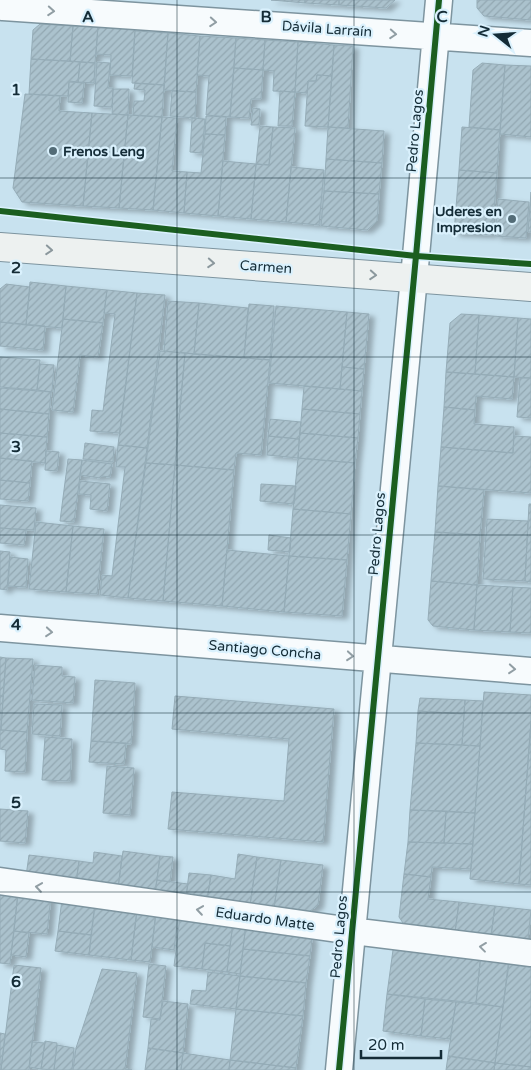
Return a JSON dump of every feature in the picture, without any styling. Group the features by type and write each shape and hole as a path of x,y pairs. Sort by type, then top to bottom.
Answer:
{"main road":[{"name":"Carmen","path":"0,247 531,287"}],"street":[{"name":"Pedro Lagos","path":"339,1070 439,0"},
{"name":"Dávila Larraín","path":"2,11 531,43"},
{"name":"Santiago Concha","path":"0,628 531,671"},
{"name":"Eduardo Matte","path":"0,881 352,931 531,953"}],"building":[{"path":"271,0 305,0 305,3"},
{"path":"305,0 339,0 339,5 305,3"},
{"path":"339,0 395,0 386,8 339,5"},
{"path":"477,0 531,0 531,20 484,16 477,8"},
{"path":"40,24 73,26 70,61 31,59 33,30"},
{"path":"98,25 135,28 132,76 110,75 111,55 96,54"},
{"path":"73,26 98,27 95,63 70,61"},
{"path":"135,31 168,33 164,85 132,83"},
{"path":"168,33 200,36 196,92 164,90"},
{"path":"200,36 236,38 230,117 206,115 209,76 197,75"},
{"path":"236,38 265,40 263,70 234,68"},
{"path":"265,40 298,42 295,92 273,91 274,71 263,70"},
{"path":"298,42 334,45 332,76 317,75 316,81 308,81 307,93 295,92"},
{"path":"334,45 353,46 348,128 328,127"},
{"path":"31,59 80,62 78,82 69,81 68,96 29,94"},
{"path":"80,62 95,63 94,83 78,82"},
{"path":"97,62 110,63 108,88 113,88 112,107 94,106"},
{"path":"482,63 505,65 500,130 469,127 473,70"},
{"path":"505,65 531,66 531,137 500,134"},
{"path":"234,68 263,70 261,99 251,99 249,118 230,117"},
{"path":"317,75 332,76 328,127 305,126 308,81 316,81"},
{"path":"69,82 84,83 82,103 68,102"},
{"path":"135,83 164,85 162,117 133,115 134,101 144,101 145,90 134,89"},
{"path":"113,89 129,89 128,115 112,114"},
{"path":"172,91 196,92 195,118 170,116"},
{"path":"280,91 295,92 292,126 278,126"},
{"name":"Frenos Leng","path":"25,94 60,96 59,111 92,113 83,206 22,202 13,188"},
{"path":"253,108 260,109 259,125 251,125"},
{"path":"92,113 128,115 119,208 83,206"},
{"path":"128,115 162,117 153,210 119,208"},
{"path":"206,116 226,117 225,135 205,134"},
{"path":"162,117 177,118 172,171 187,172 184,213 153,210"},
{"path":"192,118 205,119 202,153 190,152"},
{"path":"260,126 273,127 269,165 256,164"},
{"path":"273,127 295,128 286,222 251,219 256,164 269,165"},
{"path":"328,127 384,131 382,163 326,159"},
{"path":"462,127 500,130 497,173 459,170"},
{"path":"205,134 225,135 218,216 184,213 187,172 201,173"},
{"path":"326,159 382,163 379,194 324,191"},
{"path":"223,161 256,164 251,219 218,216"},
{"path":"291,167 324,170 319,225 286,222"},
{"path":"459,170 497,173 492,235 454,233"},
{"path":"324,191 379,194 377,221 367,230 321,226"},
{"path":"531,192 531,232 528,232"},
{"name":"Uderes en Impresion","path":"498,199 529,202 526,238 495,236"},
{"path":"30,282 66,286 62,328 26,325"},
{"path":"6,284 30,287 26,325 0,322 0,289"},
{"path":"66,286 107,290 103,323 63,319"},
{"path":"107,290 137,293 120,433 90,431 92,410 103,411 115,314 104,313"},
{"path":"137,293 165,295 147,448 118,445"},
{"path":"168,301 199,303 194,354 164,351"},
{"path":"199,303 248,308 244,358 194,354"},
{"path":"249,304 274,306 270,360 244,358"},
{"path":"276,306 347,312 340,389 269,383"},
{"path":"347,312 369,314 364,369 342,367"},
{"path":"461,314 479,315 475,374 446,372 450,323"},
{"path":"479,315 518,318 514,377 475,374"},
{"path":"518,318 531,319 531,378 514,377"},
{"path":"63,319 103,323 98,357 80,355 73,412 52,410"},
{"path":"0,322 45,326 43,350 0,346"},
{"path":"160,351 185,353 175,465 146,463"},
{"path":"185,353 270,360 261,455 236,453 234,470 175,465"},
{"path":"0,357 40,360 37,390 0,387"},
{"path":"40,364 54,365 52,392 37,390"},
{"path":"342,367 364,369 362,391 340,389"},
{"path":"446,372 514,377 512,399 476,396 475,410 444,407"},
{"path":"520,378 531,378 531,418 517,417"},
{"path":"304,386 362,391 360,414 302,409"},
{"path":"0,388 51,392 49,414 0,409"},
{"path":"444,407 475,410 474,424 514,427 513,453 441,447"},
{"path":"0,409 49,414 47,437 0,433"},
{"path":"302,409 360,414 358,438 300,433"},
{"path":"270,419 301,422 299,439 268,436"},
{"path":"0,433 47,437 45,463 0,458"},
{"path":"300,433 358,438 355,463 298,458"},
{"path":"268,436 299,439 298,458 267,455"},
{"path":"514,436 531,437 531,493 438,486 441,447 513,453"},
{"path":"85,443 114,447 113,462 83,459"},
{"path":"118,445 147,448 128,598 100,595 102,575 112,576 125,467 116,467"},
{"path":"46,451 59,452 57,471 45,470"},
{"path":"0,458 32,461 30,483 0,480"},
{"path":"298,458 355,463 351,514 293,509"},
{"path":"68,459 82,460 74,522 60,521"},
{"path":"82,460 112,464 110,477 101,476 100,478 80,475"},
{"path":"146,463 175,465 163,601 128,598"},
{"path":"175,465 234,470 222,606 163,601"},
{"path":"0,480 30,483 28,501 0,499"},
{"path":"80,481 110,484 107,511 90,509 91,495 79,494"},
{"path":"261,484 296,486 294,504 260,501"},
{"path":"438,486 484,490 480,535 435,532"},
{"path":"529,504 531,504 531,582 525,581"},
{"path":"0,505 36,508 34,530 0,528"},
{"path":"293,509 351,514 347,560 289,556"},
{"path":"487,519 528,521 525,581 483,579"},
{"path":"36,522 73,526 66,592 29,589"},
{"path":"73,526 104,529 97,594 66,592"},
{"path":"0,528 26,530 24,545 0,543"},
{"path":"435,532 480,535 477,585 431,581"},
{"path":"269,535 291,538 290,552 268,550"},
{"path":"227,550 289,556 284,612 222,606"},
{"path":"0,551 10,552 7,590 0,589"},
{"path":"289,556 347,560 342,616 284,612"},
{"path":"10,557 28,559 26,587 8,586"},
{"path":"431,581 477,585 474,630 433,626 428,620"},
{"path":"477,585 513,587 510,632 474,630"},
{"path":"513,587 531,588 531,633 510,632"},
{"path":"0,657 6,658 3,696 0,696"},
{"path":"6,658 33,659 27,732 1,730"},
{"path":"35,665 62,667 62,676 75,677 73,703 32,700"},
{"path":"95,680 135,683 131,744 91,741"},
{"path":"484,692 531,695 531,721 519,884 470,879"},
{"path":"0,696 3,696 1,730 0,730"},
{"path":"175,696 334,709 323,842 168,829 172,792 284,801 289,739 172,729"},
{"path":"420,698 465,700 464,714 418,711"},
{"path":"465,700 483,701 480,746 462,745"},
{"path":"34,704 62,705 60,736 32,734"},
{"path":"418,711 464,714 462,745 416,743"},
{"path":"531,721 531,885 519,884"},
{"path":"0,730 27,732 25,772 5,771 6,750 0,749"},
{"path":"45,737 72,739 70,781 42,780"},
{"path":"91,741 126,743 124,764 89,762"},
{"path":"416,743 480,746 475,813 410,810"},
{"path":"107,766 134,768 130,815 103,813"},
{"path":"0,809 28,811 25,843 0,841"},
{"path":"410,810 446,811 444,843 408,842"},
{"path":"446,811 475,813 473,844 444,843"},
{"path":"408,842 473,844 471,869 432,867 431,877 404,874"},
{"path":"123,851 160,856 155,893 118,888"},
{"path":"94,852 122,856 118,888 76,883 79,861 93,863"},
{"path":"238,854 257,857 250,905 207,900 211,875 235,879"},
{"path":"29,855 79,861 76,883 26,876"},
{"path":"160,856 173,857 170,882 157,880"},
{"path":"257,857 281,860 274,908 250,905"},
{"path":"281,860 323,865 318,905 309,912 274,908"},
{"path":"189,873 211,875 207,900 186,897"},
{"path":"404,874 431,877 428,899 459,902 455,932 405,926 399,917"},
{"path":"157,880 188,884 186,897 155,893"},
{"path":"0,890 18,893 10,964 0,963"},
{"path":"18,893 51,896 47,934 14,931"},
{"path":"62,899 95,903 91,935 58,931"},
{"path":"459,902 495,906 491,936 455,932"},
{"path":"95,905 137,910 131,960 89,955"},
{"path":"495,906 531,910 528,940 491,936"},
{"path":"137,910 156,912 150,962 131,960"},
{"path":"156,912 178,915 174,950 152,947"},
{"path":"180,917 233,923 230,946 205,943 202,969 174,966"},
{"path":"233,923 246,924 240,974 227,972"},
{"path":"246,924 306,931 312,939 310,956 243,949"},
{"path":"14,931 29,933 26,957 11,955"},
{"path":"58,931 91,935 89,955 55,951"},
{"path":"205,943 230,946 227,972 202,969"},
{"path":"400,943 481,953 476,1003 387,994 393,950"},
{"path":"243,949 310,956 306,983 240,976"},
{"path":"481,953 509,957 503,1007 476,1003"},
{"path":"149,964 166,966 160,1019 143,1017"},
{"path":"509,964 531,967 531,1067 495,1063"},
{"path":"14,965 41,968 29,1070 1,1070"},
{"path":"102,969 137,973 125,1069 132,1070 73,1070 76,1048"},
{"path":"208,972 240,976 236,1009 190,1004 192,990 206,991"},
{"path":"240,976 306,983 303,1016 236,1009"},
{"path":"387,994 425,999 421,1036 383,1031"},
{"path":"425,999 456,1002 450,1039 421,1036"},
{"path":"163,1001 188,1004 183,1053 148,1048 151,1019 160,1020"},
{"path":"456,1002 503,1007 495,1063 448,1056"},
{"path":"236,1009 303,1016 296,1068 230,1060"},
{"path":"0,1033 5,1034 1,1070 0,1070"},
{"path":"45,1041 57,1043 54,1070 41,1069"},
{"path":"32,1042 45,1043 41,1069 29,1067"},
{"path":"57,1045 74,1048 72,1070 54,1070"},
{"path":"148,1048 183,1053 181,1070 145,1070"},
{"path":"183,1053 230,1060 229,1070 181,1070"},
{"path":"448,1056 495,1063 494,1070 446,1070"},
{"path":"230,1060 296,1068 296,1070 229,1070"},
{"path":"495,1063 531,1067 531,1070 494,1070"}],"cycle path":[{"path":"339,1070 439,0"},
{"path":"0,211 416,256 531,264"}],"place":[{"name":"Frenos Leng","path":"53,151"},
{"name":"Uderes en Impresion","path":"512,219"}]}
